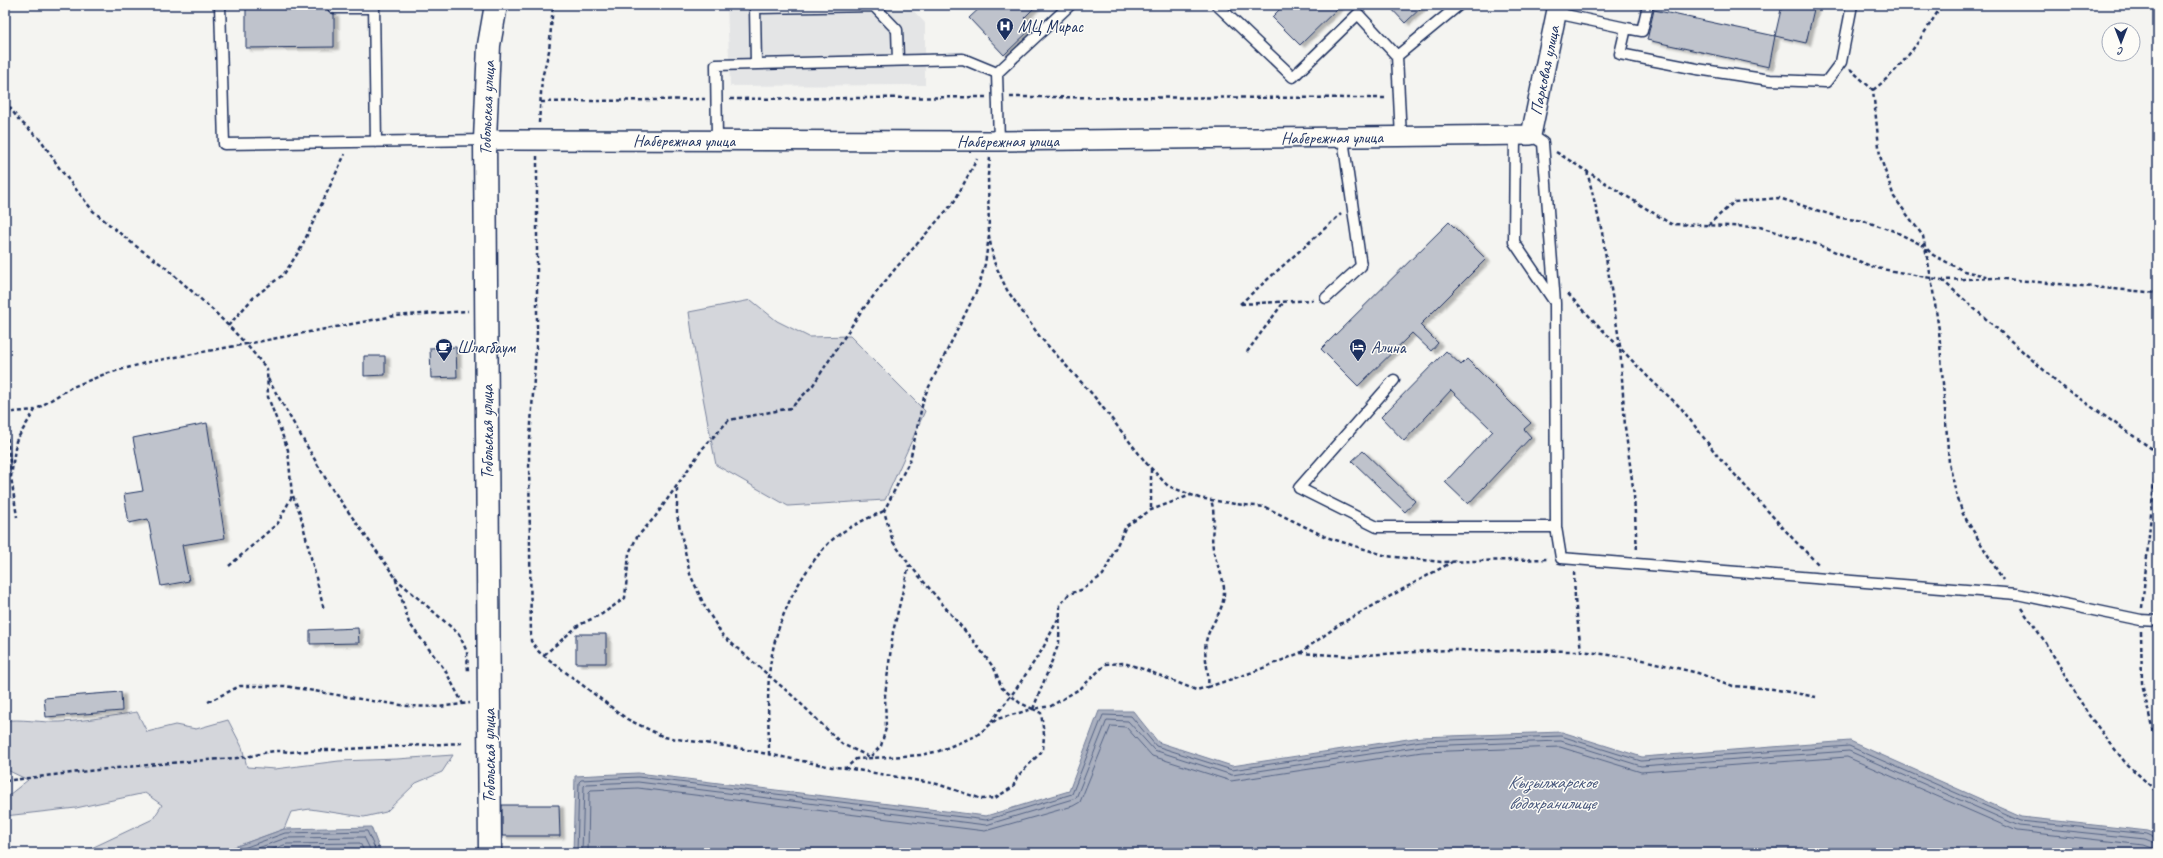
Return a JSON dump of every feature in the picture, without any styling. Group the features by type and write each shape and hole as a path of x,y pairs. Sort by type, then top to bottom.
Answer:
{"street":[{"path":"485,5 489,44"},
{"path":"489,44 496,5"},
{"name":"Парковая улица","path":"1530,138 1557,9"},
{"name":"Тобольская улица","path":"489,44 485,140 486,309 476,700 490,819 490,853"},
{"name":"Набережная улица","path":"485,140 717,140 994,148 1343,139 1530,138"}],"lane":[{"path":"220,5 224,144 485,140"},
{"path":"994,148 998,97 997,73 1070,5"},
{"path":"1217,5 1293,77 1358,14 1397,56 1401,138"},
{"path":"1397,56 1459,5"},
{"path":"1557,9 1642,31 1648,5"},
{"path":"1626,28 1620,54 1697,70 1770,80 1826,82 1841,62 1852,5"},
{"path":"756,64 757,6 874,6 897,30 898,60"},
{"path":"334,8 374,7 376,142"},
{"path":"717,140 716,65 963,59 997,73"},
{"path":"1530,138 1554,280 1556,528 1561,558 2012,594 2141,620 2158,621"},
{"path":"1530,138 1514,242 1555,302"},
{"path":"1326,298 1361,266 1343,139"},
{"path":"1394,380 1299,488 1377,527 1556,528"}],"path":[{"path":"553,5 549,51 542,78 537,139 537,333 529,454 531,640 544,655 627,720 664,737 738,748 832,767 846,768 937,784 982,799 995,798 1013,787 1017,777 1043,750 1044,734 1042,713 1020,703 1002,688 994,668 892,542 884,511"},
{"path":"1873,90 1892,75 1917,46 1942,5"},
{"path":"1841,62 1873,90 1880,156 1894,197 1923,236 1932,278 1938,330 1949,463 1963,514 2012,594 2046,643 2088,714 2124,761 2158,793"},
{"path":"541,102 998,97 1399,98"},
{"path":"5,101 19,120 41,140 60,169 93,211 133,244 164,266 228,326 246,344 267,369 268,397 288,450 292,496 300,513 324,610"},
{"path":"1530,138 1587,171 1671,224 1760,227 1816,244 1876,268 1942,280 1994,278 2158,293"},
{"path":"228,326 254,297 284,274 302,248 351,142"},
{"path":"769,755 769,676 775,641 787,604 799,584 826,547 856,524 884,511 910,460 924,397 979,286 985,264 989,236 988,175 994,148"},
{"path":"544,655 578,626 602,614 625,598 629,553 637,537 655,517 677,488 703,448 729,420 791,408 813,385 860,313 895,269 954,202 980,152"},
{"path":"1587,171 1602,232 1620,346 1625,427 1634,495 1638,564"},
{"path":"1708,226 1734,202 1779,198 1841,218 1864,221 1894,231 1924,246 1933,255 1964,271 1994,278"},
{"path":"1326,298 1284,303 1240,304 1352,204"},
{"path":"989,236 994,262 1011,296 1040,337 1093,395 1151,468 1168,486 1211,500 1265,507 1326,537 1387,556 1453,561 1561,558"},
{"path":"1554,280 1620,346 1648,377 1681,408 1738,478 1814,563 1821,566"},
{"path":"1942,280 2063,387 2158,453"},
{"path":"1247,352 1284,303"},
{"path":"11,477 16,441 35,410 70,388 105,374 149,362 394,316 486,309"},
{"path":"5,361 5,413 11,477 17,517"},
{"path":"268,379 330,486 395,577 459,634 467,652 468,674"},
{"path":"5,413 35,410"},
{"path":"2158,442 2141,620 2142,684 2151,723 2158,742"},
{"path":"1151,468 1151,510"},
{"path":"677,488 677,515 690,574 704,607 723,636 769,676 842,744 870,757"},
{"path":"1033,709 1059,643 1060,605 1069,594 1081,590 1103,575 1126,526 1151,510 1192,495"},
{"path":"229,566 278,523 292,496"},
{"path":"1208,687 1210,676 1206,642 1222,605 1224,593 1221,570 1213,550 1215,513 1211,500"},
{"path":"1574,559 1575,599 1581,651"},
{"path":"991,722 1033,709 1051,706 1081,688 1106,664 1124,663 1132,665 1196,690 1253,672 1300,653 1340,624 1453,561"},
{"path":"870,757 881,746 886,728 884,695 893,632 909,564"},
{"path":"395,577 409,623 445,670 463,704"},
{"path":"846,768 856,759 921,755 939,751 976,736 991,722 1011,696 1042,650 1060,615"},
{"path":"1300,653 1351,656 1394,652 1446,650 1581,651 1639,659 1698,673 1733,686 1773,689 1816,697"},
{"path":"208,702 240,686 285,686 372,702 408,706 438,707 463,704 476,700"},
{"path":"5,781 127,766 251,757 277,750 288,752 463,743"}],"shaded area":[{"path":"727,5 908,5 925,23 925,85 730,86"},
{"path":"751,300 777,321 809,337 850,336 925,411 885,500 788,506 716,465 696,361 689,312"},
{"path":"137,712 147,732 175,725 196,729 228,720 242,747 247,767 275,769 339,761 453,755 442,772 416,783 386,812 364,817 310,809 291,812 284,829 218,853 81,853 153,819 162,805 145,793 76,808 5,816 5,798 28,780 5,769 5,721 70,721"}],"water":[{"name":"Кызылжарское водохранилище","path":"1099,711 1133,711 1158,742 1232,766 1421,737 1562,732 1642,757 1850,741 2021,817 2148,831 2158,835 2158,853 573,853 575,776 638,773 986,816 1069,791"},
{"path":"371,827 381,853 218,853 284,829"}],"building":[{"path":"246,5 328,5 328,11 334,14 334,47 246,48"},
{"name":"МЦ Мирас","path":"983,5 1037,5 1024,18 1033,27 1004,55 969,18"},
{"path":"1284,5 1341,5 1300,45 1272,17"},
{"path":"1388,5 1424,5 1405,23"},
{"path":"1782,5 1815,5 1806,43 1775,36"},
{"path":"1654,10 1775,36 1769,67 1647,40"},
{"path":"1449,222 1486,259 1420,325 1438,343 1431,351 1412,333 1358,386 1321,349"},
{"name":"Шлагбаум","path":"456,347 457,377 431,378 430,348"},
{"path":"1446,351 1461,365 1467,359 1531,423 1524,429 1531,437 1468,504 1445,482 1493,431 1451,390 1404,441 1381,417"},
{"path":"364,356 385,356 385,375 364,376"},
{"path":"207,423 225,538 182,545 189,581 161,586 148,519 129,523 124,494 143,491 133,438"},
{"path":"1363,451 1415,501 1405,512 1352,461"},
{"path":"358,628 359,643 310,644 310,630"},
{"path":"576,634 606,634 606,663 576,663"},
{"path":"121,692 122,711 46,717 44,698"},
{"path":"502,805 559,805 560,836 502,836"}],"place":[{"name":"МЦ Мирас","path":"1005,41"},
{"name":"Шлагбаум","path":"444,362"},
{"name":"Алина","path":"1358,362"}]}
